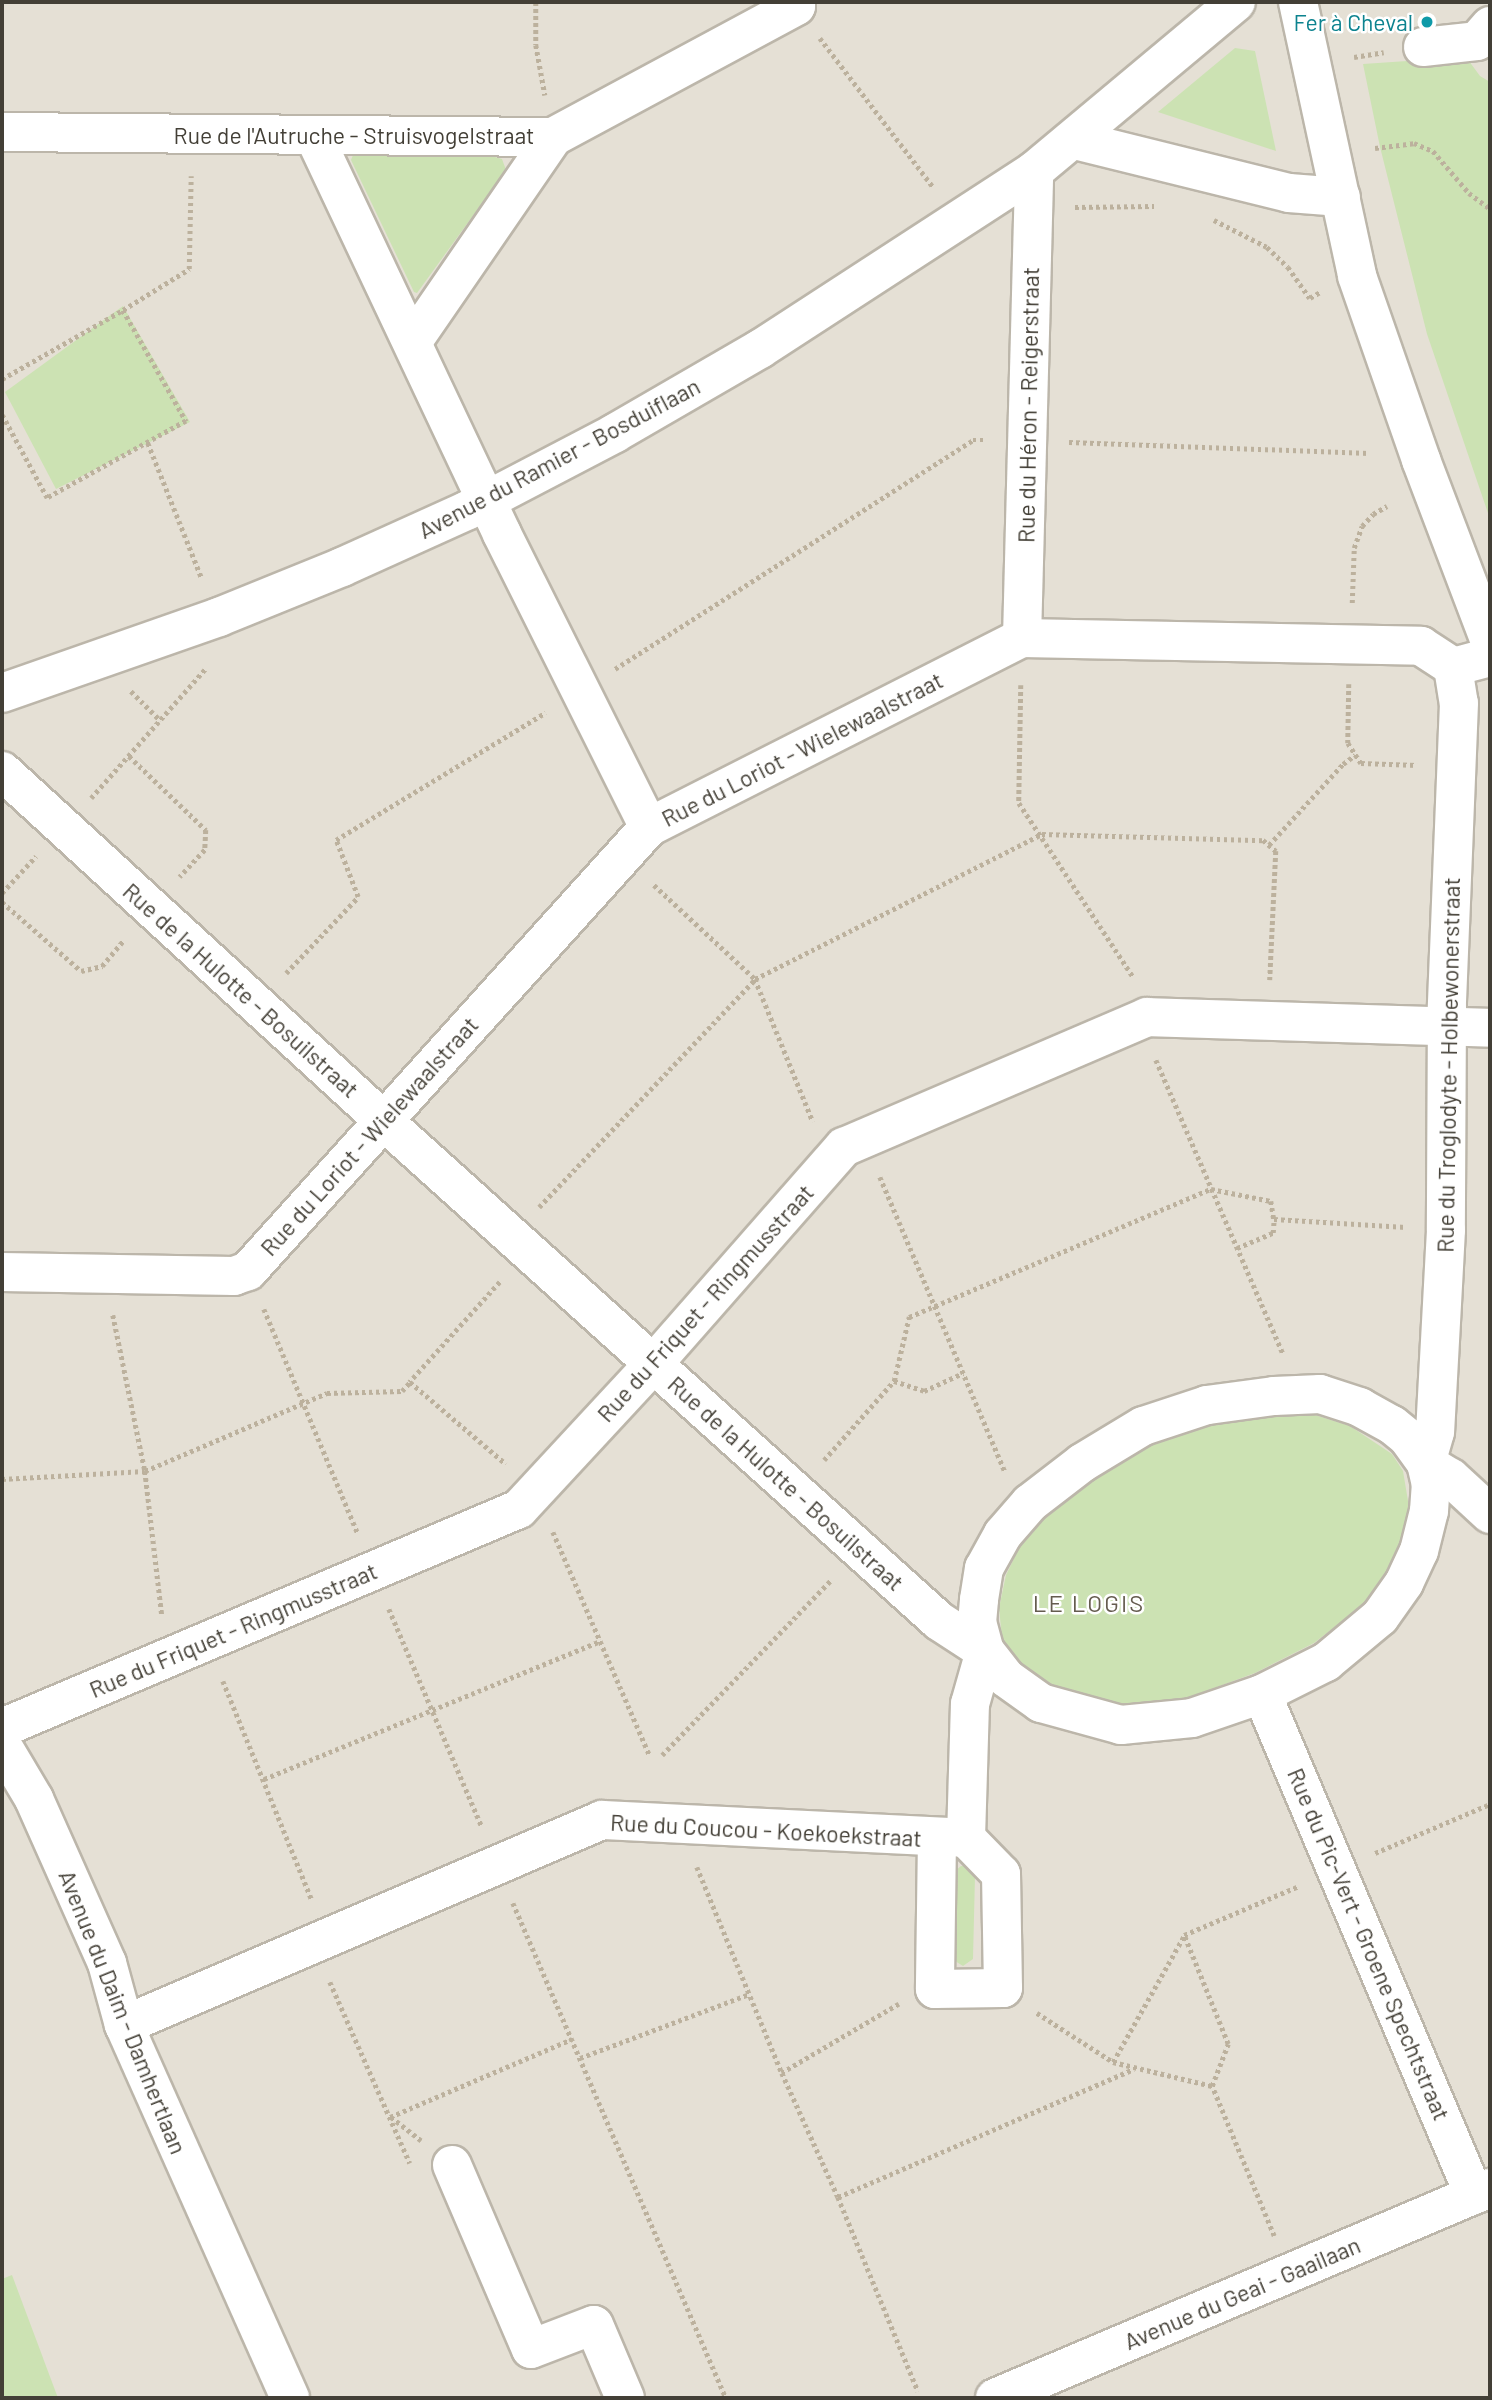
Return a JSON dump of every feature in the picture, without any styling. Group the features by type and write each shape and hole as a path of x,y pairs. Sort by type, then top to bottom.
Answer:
{"street":[{"name":"Rue de l'Autruche - Struisvogelstraat","path":"2,132 314,136 550,120 796,6 796,2"},
{"name":"Avenue du Ramier - Bosduiflaan","path":"2,693 219,617 342,567 486,501 615,433 760,349 1034,171 1075,140 1236,2"},
{"path":"1298,2 1357,276 1421,460 1490,642"},
{"path":"1407,49 1477,41 1490,26"},
{"path":"413,341 550,120"},
{"path":"314,136 413,341 486,501 649,827"},
{"path":"1075,140 1289,193 1341,197"},
{"name":"Rue du Héron - Reigerstraat","path":"1022,656 1034,171"},
{"name":"Rue du Loriot - Wielewaalstraat","path":"2,1272 234,1276 248,1271 649,827 1022,656 1421,646 1453,667"},
{"path":"1453,667 1490,657"},
{"name":"Rue du Troglodyte - Holbewonerstraat","path":"1426,1463 1435,1432 1446,1230 1447,1026 1459,703 1453,667"},
{"name":"Rue de la Hulotte - Bosuilstraat","path":"2,771 383,1120 939,1621 985,1651"},
{"name":"Rue du Friquet - Ringmusstraat","path":"2,1728 519,1509 654,1363 844,1147 1147,1017 1490,1028"},
{"path":"1426,1463 1431,1485 1429,1511 1419,1551 1396,1595 1380,1617 1326,1662 1262,1694 1192,1718 1121,1725 1041,1703 1006,1678 985,1651 977,1622 984,1568 1003,1534 1030,1503 1082,1463 1143,1426 1207,1405 1274,1396 1320,1394 1360,1406 1407,1437 1426,1463 1451,1478 1490,1514"},
{"name":"Rue du Coucou - Koekoekstraat","path":"124,2025 603,1820 951,1838 970,1704 985,1651"},
{"name":"Rue du Pic-Vert - Groene Spechtstraat","path":"1262,1694 1482,2191"},
{"name":"Avenue du Daim - Damhertlaan","path":"2,1745 33,1799 107,1962 124,2025 290,2398"},
{"path":"452,2165 531,2349 594,2325 625,2398"},
{"name":"Avenue du Geai - Gaailaan","path":"995,2398 1482,2191"}],"path":[{"path":"536,2 536,45 550,120"},
{"path":"817,34 936,192"},
{"path":"1354,57 1407,49"},
{"path":"1375,148 1414,143 1433,152 1469,193 1490,209"},
{"path":"2,379 189,269 191,164"},
{"path":"1072,207 1149,205 1161,208"},
{"path":"1209,218 1266,247 1288,267 1310,298 1329,285"},
{"path":"2,415 47,498 186,421 123,310"},
{"path":"606,674 973,440 997,440"},
{"path":"1060,442 1369,453"},
{"path":"148,443 203,581"},
{"path":"1352,610 1354,548 1362,526 1373,514 1387,506"},
{"path":"1022,656 1019,803 1042,834 1141,989"},
{"path":"86,803 213,660"},
{"path":"1350,677 1348,743 1361,763 1423,765"},
{"path":"130,691 161,721"},
{"path":"279,980 358,897 336,840 554,707"},
{"path":"1269,845 1343,764 1356,755"},
{"path":"129,756 206,830 205,850 173,885"},
{"path":"535,1212 755,979 1042,834 1263,840 1276,851 1270,988"},
{"path":"2,893 39,854"},
{"path":"645,877 755,979 816,1129"},
{"path":"2,902 81,971 102,965 129,934"},
{"path":"1153,1052 1287,1363"},
{"path":"877,1170 1008,1478"},
{"path":"816,1469 894,1381 909,1317 1211,1189 1271,1201 1273,1233 1237,1248"},
{"path":"1274,1219 1420,1228"},
{"path":"2,1479 145,1471 327,1393 402,1391 505,1276"},
{"path":"261,1302 357,1533"},
{"path":"111,1308 145,1471 163,1625"},
{"path":"894,1381 924,1391 963,1373"},
{"path":"410,1382 515,1471"},
{"path":"548,1521 649,1756"},
{"path":"662,1755 835,1576"},
{"path":"385,1600 485,1834"},
{"path":"264,1779 601,1641"},
{"path":"220,1674 314,1904"},
{"path":"1366,1858 1490,1804"},
{"path":"695,1863 918,2391"},
{"path":"1113,2063 1184,1935 1304,1884"},
{"path":"508,1891 726,2398"},
{"path":"1184,1935 1228,2044 1212,2086 1276,2240"},
{"path":"580,2058 750,1994"},
{"path":"782,2073 908,1998"},
{"path":"1026,2006 1113,2063 1212,2086"},
{"path":"452,2165 390,2117 572,2039"},
{"path":"838,2197 1134,2069"}],"shaded area":[{"path":"2,2 1490,2 1490,2398 2,2398"}],"green space":[{"path":"1235,48 1255,51 1276,151 1158,112"},
{"path":"1466,57 1480,76 1490,82 1490,519 1427,334 1380,147 1363,64"},
{"path":"353,155 495,157 502,159 506,170 417,293 414,292 351,160"},
{"path":"123,306 190,422 56,489 5,392"},
{"path":"1277,1414 1315,1415 1350,1426 1392,1454 1403,1471 1409,1507 1401,1541 1387,1573 1367,1602 1314,1643 1255,1673 1187,1698 1120,1704 1052,1687 1020,1667 1002,1638 999,1608 1006,1575 1020,1546 1044,1518 1093,1477 1150,1445 1210,1423"},
{"path":"961,1866 968,1866 975,1876 973,1959 963,1966 955,1961 955,1871"},
{"path":"12,2275 58,2398 2,2398 2,2279"}],"place":[{"name":"Fer à Cheval","path":"1427,22"}],"district":[{"name":"LE LOGIS","path":"1089,1603"}]}
